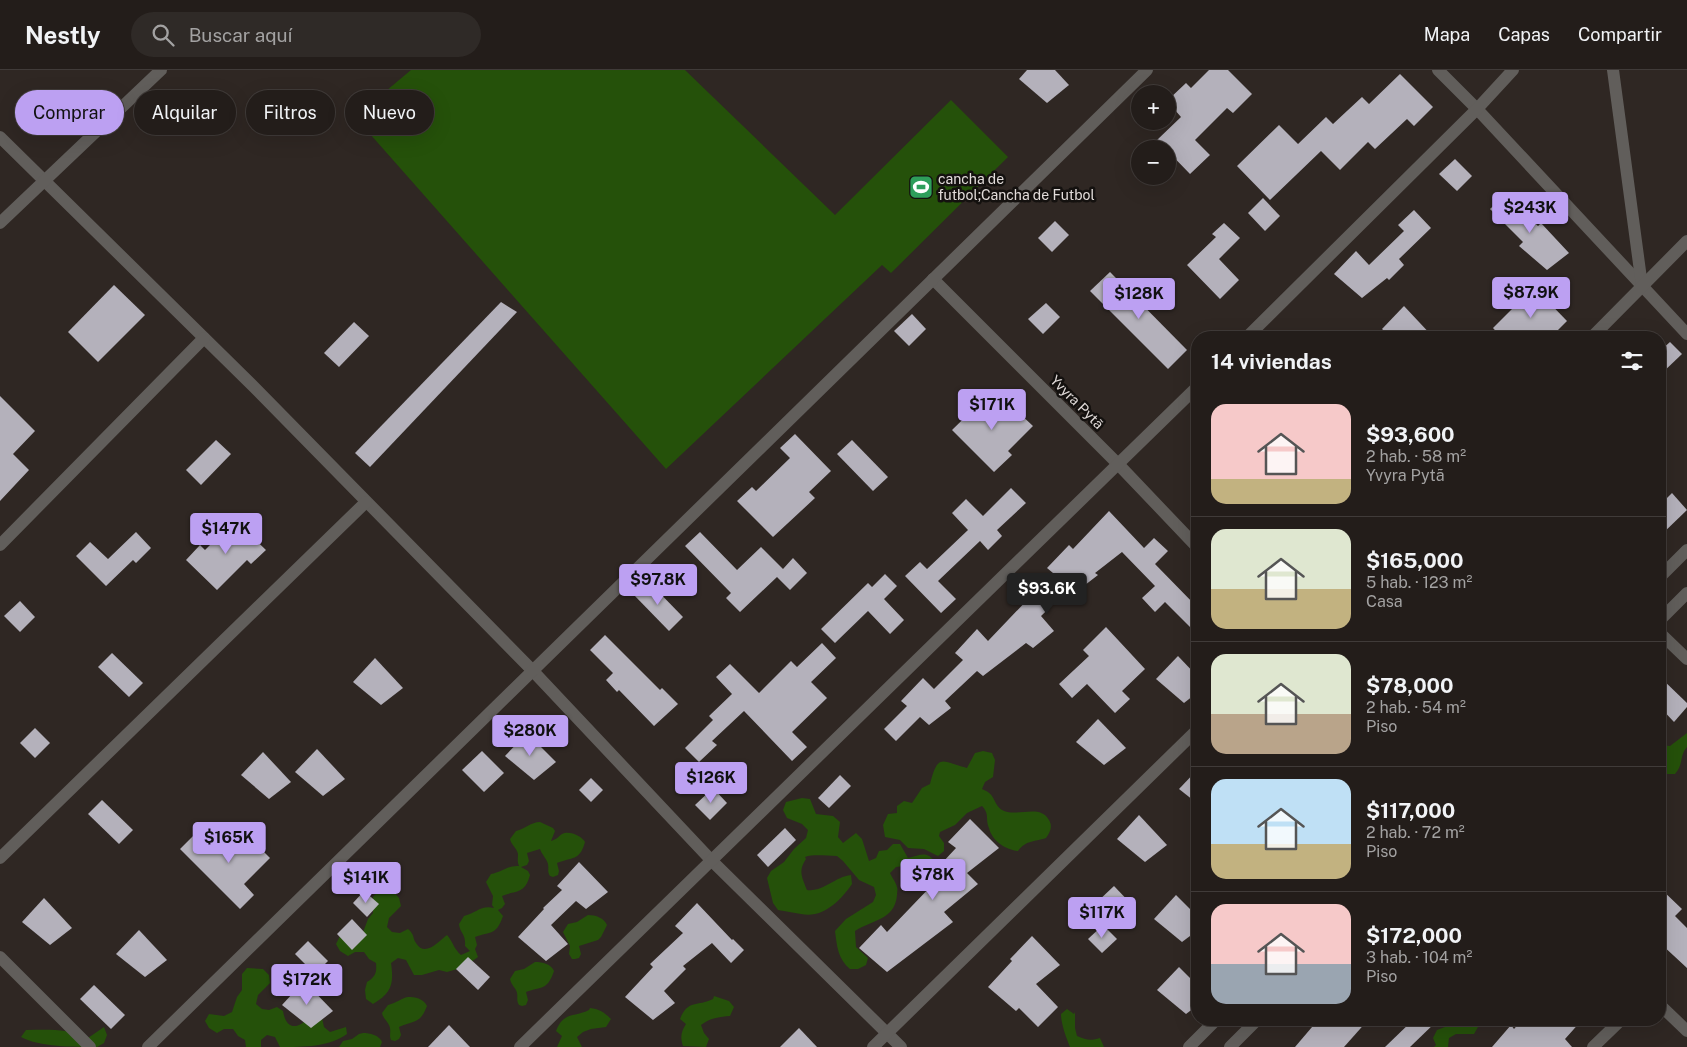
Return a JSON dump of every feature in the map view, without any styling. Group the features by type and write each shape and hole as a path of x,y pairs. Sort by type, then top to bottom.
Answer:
{"street":[{"path":"0,223 161,70"},
{"path":"148,1047 1147,70"},
{"path":"1438,70 1477,109 1687,334"},
{"path":"1253,331 1477,109 1513,70"},
{"path":"1613,70 1642,286"},
{"path":"0,137 204,338 532,670 711,860 902,1047"},
{"path":"1598,331 1687,241"},
{"name":"Yvyra Pytã","path":"933,279 1118,464 1191,541"},
{"path":"0,545 204,338"},
{"path":"520,1047 1191,393"},
{"path":"0,858 366,502"},
{"path":"1666,571 1687,550"},
{"path":"1666,614 1687,593"},
{"path":"1666,639 1687,659"},
{"path":"873,1047 1191,736"},
{"path":"0,957 90,1047"},
{"path":"1666,1011 1687,1031"},
{"path":"1189,1047 1210,1026"},
{"path":"1230,1047 1251,1026"},
{"path":"1593,1047 1615,1026"}],"green space":[{"path":"411,70 685,70 835,215 951,100 1008,157 891,273 882,265 666,469 371,135 434,135 434,90 387,90"},
{"path":"1687,733 1687,747 1675,774 1666,774 1666,746 1670,746"},
{"path":"983,751 992,753 995,760 993,777 985,782 982,789 992,796 1002,810 1014,813 1034,811 1045,815 1051,825 1050,832 1046,838 1027,843 1018,851 1004,847 993,837 988,825 987,814 982,806 967,813 955,825 940,832 939,836 944,843 944,851 938,856 924,849 908,848 900,840 885,837 883,825 888,814 897,813 897,806 904,801 912,803 922,788 930,784 938,763 946,762 967,768 975,753"},
{"path":"802,798 810,799 816,814 833,816 840,822 838,837 843,843 856,833 862,839 869,861 876,858 879,851 887,850 893,844 900,844 908,858 924,854 930,856 936,863 930,874 911,880 906,874 904,866 896,867 890,873 897,889 892,910 882,918 855,931 856,947 868,958 866,965 858,969 850,969 843,961 837,947 835,931 846,919 873,902 876,895 874,887 859,880 837,856 816,855 805,857 806,859 801,871 807,890 819,889 839,878 851,875 852,884 831,907 817,914 809,915 778,910 773,903 767,878 771,871 784,862 806,838 808,830 802,824 787,818 783,810 786,802"},
{"path":"540,822 553,828 555,831 551,841 565,833 572,833 581,838 585,842 581,852 575,857 557,863 558,875 553,877 548,872 547,862 540,849 527,853 529,861 527,865 521,867 528,871 530,875 528,881 520,890 502,896 505,904 498,910 503,916 498,927 492,932 475,937 477,945 475,949 478,957 464,967 447,972 439,970 422,975 414,975 406,960 398,958 391,963 392,982 388,991 373,1004 366,999 365,990 367,982 375,974 376,963 369,959 364,952 355,952 348,956 340,951 336,944 340,936 362,935 368,919 373,913 373,897 378,891 394,892 399,898 401,906 389,918 387,927 392,932 400,933 408,929 416,943 424,949 432,947 447,935 461,955 470,951 465,946 465,938 459,924 464,916 482,908 494,908 492,905 493,896 486,882 491,874 519,866 518,854 510,839 516,831"},
{"path":"588,915 599,917 607,925 598,940 579,946 581,954 579,958 572,959 569,954 570,946 563,932 568,924 577,922"},
{"path":"535,962 546,964 554,971 546,985 526,992 528,1000 526,1005 519,1005 516,991 510,979 515,971 524,969"},
{"path":"247,968 263,969 269,975 270,983 258,995 256,1004 262,1009 269,1010 277,1007 283,1011 287,1022 293,1026 301,1024 309,1017 322,1018 324,1027 330,1032 346,1027 347,1034 324,1044 289,1047 280,1047 275,1037 267,1035 261,1040 261,1047 246,1047 245,1040 238,1036 233,1029 224,1029 217,1033 209,1028 205,1021 209,1014 224,1016 232,1012 237,997 242,990 242,974"},
{"path":"714,996 729,1001 734,1007 730,1016 711,1019 701,1025 709,1039 706,1047 683,1046 682,1035 686,1024 680,1019 683,1013 690,1006 713,999"},
{"path":"408,997 421,1000 427,1006 419,1019 399,1027 401,1035 399,1039 391,1040 389,1026 382,1013 388,1005"},
{"path":"590,1008 601,1011 611,1019 606,1027 591,1029 577,1037 582,1047 557,1047 562,1036 556,1031 562,1020"},
{"path":"1067,1009 1074,1014 1075,1012 1077,1036 1088,1040 1100,1038 1104,1047 1070,1047 1061,1018 1061,1014"},
{"path":"1479,1026 1474,1034 1456,1034 1449,1038 1448,1047 1434,1047 1436,1045 1433,1038 1437,1030 1445,1027"},
{"path":"104,1027 107,1035 104,1043 97,1047 47,1045 21,1037 26,1030 50,1030 65,1031 88,1038"},
{"path":"363,1033 377,1036 382,1042 380,1047 339,1047 343,1041"}],"building":[{"path":"1027,70 1055,70 1069,85 1047,103 1019,79"},
{"path":"1209,70 1228,70 1252,94 1233,113 1227,108 1195,140 1210,155 1190,174 1176,160 1176,140 1157,140 1167,130 1176,130 1176,122 1181,117 1176,111 1176,92 1186,83 1191,88"},
{"path":"1400,74 1433,107 1414,126 1407,119 1375,149 1368,142 1340,170 1321,151 1270,200 1237,166 1279,125 1298,144 1326,117 1333,124 1362,97 1369,104"},
{"path":"1455,159 1472,176 1457,191 1439,174"},
{"path":"1506,194 1538,226 1541,223 1569,253 1547,270 1519,246 1523,242 1490,209"},
{"path":"1263,198 1280,216 1265,231 1248,213"},
{"path":"1414,210 1431,228 1399,259 1404,265 1389,280 1387,278 1362,298 1334,274 1356,251 1369,265 1404,231 1398,225"},
{"path":"1055,221 1069,235 1052,252 1038,238"},
{"path":"1224,223 1240,238 1219,259 1239,280 1220,299 1187,265 1216,237 1212,234"},
{"path":"1110,272 1187,350 1168,369 1090,291"},
{"path":"114,285 145,315 98,362 68,332"},
{"path":"1534,287 1567,321 1557,331 1496,331 1493,328"},
{"path":"501,302 517,312 370,467 355,453"},
{"path":"1046,303 1060,317 1043,334 1028,319"},
{"path":"1404,306 1427,331 1384,331 1382,329"},
{"path":"912,314 926,329 909,346 894,331"},
{"path":"354,322 369,336 339,367 324,353"},
{"path":"1670,342 1682,354 1666,369 1666,346"},
{"path":"992,391 1016,415 1018,412 1033,426 1008,451 1012,455 994,472 952,430"},
{"path":"0,396 35,431 13,454 29,470 0,501"},
{"path":"795,434 831,471 809,492 815,498 773,537 737,501 752,487 756,491 790,458 780,448"},
{"path":"216,440 231,454 201,485 186,470"},
{"path":"852,440 888,477 873,491 837,454"},
{"path":"1011,488 1026,503 997,530 1002,536 988,550 980,541 938,581 956,599 941,613 905,576 920,562 927,569 968,530 952,513 966,499 983,516"},
{"path":"1672,493 1687,510 1666,530 1666,499"},
{"path":"1109,511 1144,548 1154,538 1168,551 1155,564 1191,601 1191,628 1165,602 1155,612 1142,598 1155,586 1122,552 1095,573 1098,575 1076,592 1070,588 1041,616 1054,631 1033,648 1026,643 983,676 977,671 945,701 951,708 929,725 920,717 896,741 884,729 907,706 901,701 923,678 934,689 963,660 955,653 977,629 988,641 1053,573 1047,568 1069,545 1073,549"},
{"path":"235,520 266,550 251,564 247,560 217,590 186,560 200,545 205,550"},
{"path":"136,532 151,548 136,563 133,560 106,586 76,556 90,542 108,559"},
{"path":"700,532 737,570 761,547 783,569 793,558 807,573 790,590 777,577 740,612 726,598 731,593 685,546"},
{"path":"885,574 897,586 884,599 904,620 890,634 868,611 835,643 821,629 868,583 872,587"},
{"path":"647,580 683,617 669,631 633,594"},
{"path":"20,601 35,617 20,632 4,616"},
{"path":"1106,627 1145,669 1122,691 1130,699 1115,713 1087,684 1072,698 1059,684 1089,656 1083,650"},
{"path":"605,635 660,690 662,688 678,704 654,726 619,690 617,692 606,680 613,673 590,650"},
{"path":"822,643 836,658 811,682 827,698 792,732 807,747 792,761 744,711 712,741 717,745 699,762 685,748 713,720 709,716 732,694 716,677 730,664 759,693 791,661 797,667"},
{"path":"112,653 143,683 129,697 98,667"},
{"path":"1178,656 1191,670 1191,698 1184,703 1156,679"},
{"path":"375,658 403,688 381,705 353,682"},
{"path":"1666,683 1687,703 1687,707 1674,722 1666,713"},
{"path":"1098,719 1126,748 1104,765 1076,742"},
{"path":"35,728 50,743 35,758 20,743"},
{"path":"527,733 556,762 534,780 505,756"},
{"path":"317,749 345,779 323,796 295,772"},
{"path":"482,751 504,773 484,792 462,770"},
{"path":"263,752 291,782 269,799 241,775"},
{"path":"840,775 851,786 829,808 818,798"},
{"path":"1191,776 1191,798 1179,789"},
{"path":"591,778 603,790 591,802 579,790"},
{"path":"713,788 727,803 710,820 695,805"},
{"path":"102,800 133,830 119,844 88,814"},
{"path":"1139,815 1167,845 1145,862 1117,839"},
{"path":"970,819 999,848 967,873 978,884 944,912 953,922 887,972 859,948 881,925 887,932 934,883 928,878 956,848 948,842"},
{"path":"239,827 270,858 244,884 254,895 240,909 180,849 195,834 214,853"},
{"path":"785,828 796,840 768,867 757,855"},
{"path":"579,862 608,892 586,909 576,901 551,925 568,944 546,961 518,937 543,908 562,890 557,886"},
{"path":"1114,886 1135,908 1117,924 1096,903"},
{"path":"364,891 379,904 367,917 353,903"},
{"path":"1666,894 1682,909 1675,916 1687,928 1687,968 1666,949"},
{"path":"1176,895 1191,910 1191,935 1182,942 1154,919"},
{"path":"44,898 72,928 50,945 22,922"},
{"path":"697,903 744,950 731,963 712,943 683,966 686,969 664,991 675,1003 653,1020 625,997 653,967 650,964 683,933 675,926"},
{"path":"352,919 367,935 352,950 337,934"},
{"path":"1103,925 1117,939 1102,953 1088,939"},
{"path":"139,930 167,960 145,977 116,954"},
{"path":"1032,936 1060,965 1036,984 1058,1007 1038,1027 1019,1008 1016,1011 988,987 1012,961 1010,959"},
{"path":"308,941 328,961 315,974 295,954"},
{"path":"468,957 490,977 478,990 456,969"},
{"path":"1179,967 1191,979 1191,1010 1186,1014 1157,990"},
{"path":"304,981 333,1011 311,1028 282,1005"},
{"path":"94,985 125,1015 111,1029 80,999"},
{"path":"449,1025 470,1047 428,1047"},
{"path":"1313,1026 1363,1026 1344,1047 1295,1047"},
{"path":"1407,1026 1432,1026 1410,1047 1385,1047"},
{"path":"1510,1026 1514,1029 1517,1026 1577,1026 1565,1039 1572,1047 1492,1047"},
{"path":"799,1028 817,1047 780,1047"}],"place":[{"name":"cancha de futbol;Cancha de Futbol","path":"921,187"}]}
